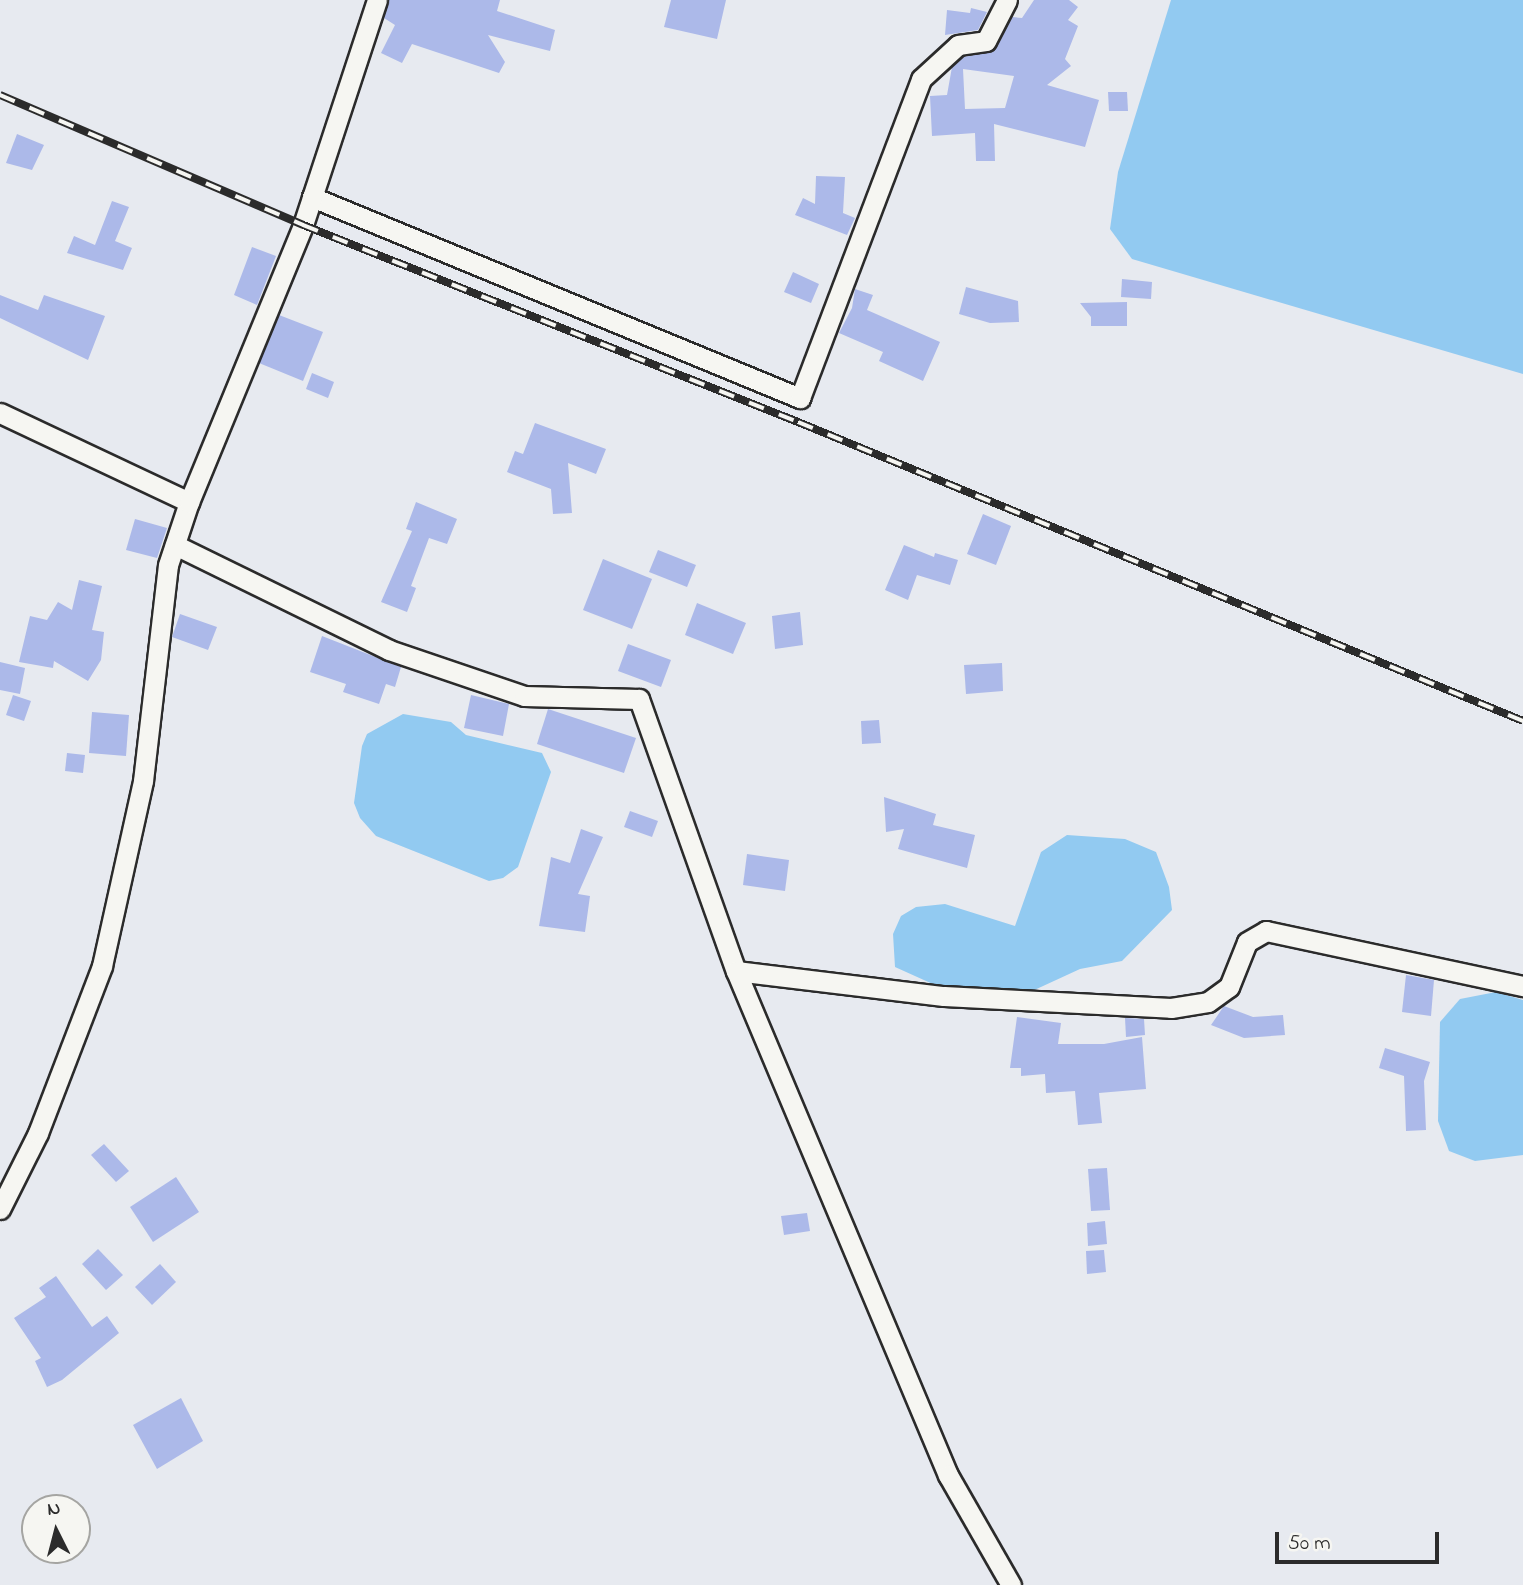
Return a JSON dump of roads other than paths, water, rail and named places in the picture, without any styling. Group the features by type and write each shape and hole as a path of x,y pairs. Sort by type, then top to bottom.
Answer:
{"street":[{"path":"0,1209 38,1133 102,966 143,781 168,565 189,502 312,197 377,0"},
{"path":"312,197 800,398 921,79 958,45 986,41 1007,0"},
{"path":"0,413 189,502"},
{"path":"175,545 389,650 524,696 639,699 736,971 948,1475 1011,1585"},
{"path":"736,971 944,996 1171,1008 1208,1002 1228,987 1247,942 1266,931 1523,986"}],"water":[{"path":"1171,0 1523,0 1523,374 1132,259 1110,229 1118,172"},
{"path":"403,714 451,722 466,735 542,753 551,772 518,867 503,878 489,881 376,836 360,818 354,803 362,746 367,734"},
{"path":"1067,835 1125,839 1156,852 1169,887 1172,910 1122,961 1080,969 1017,998 946,990 895,967 893,934 901,916 916,907 945,904 1015,926 1041,852"},
{"path":"1496,992 1523,1000 1523,1155 1475,1161 1449,1151 1438,1121 1440,1022 1460,999"}],"railway":[{"path":"0,95 303,225 798,422 1523,721"}]}
